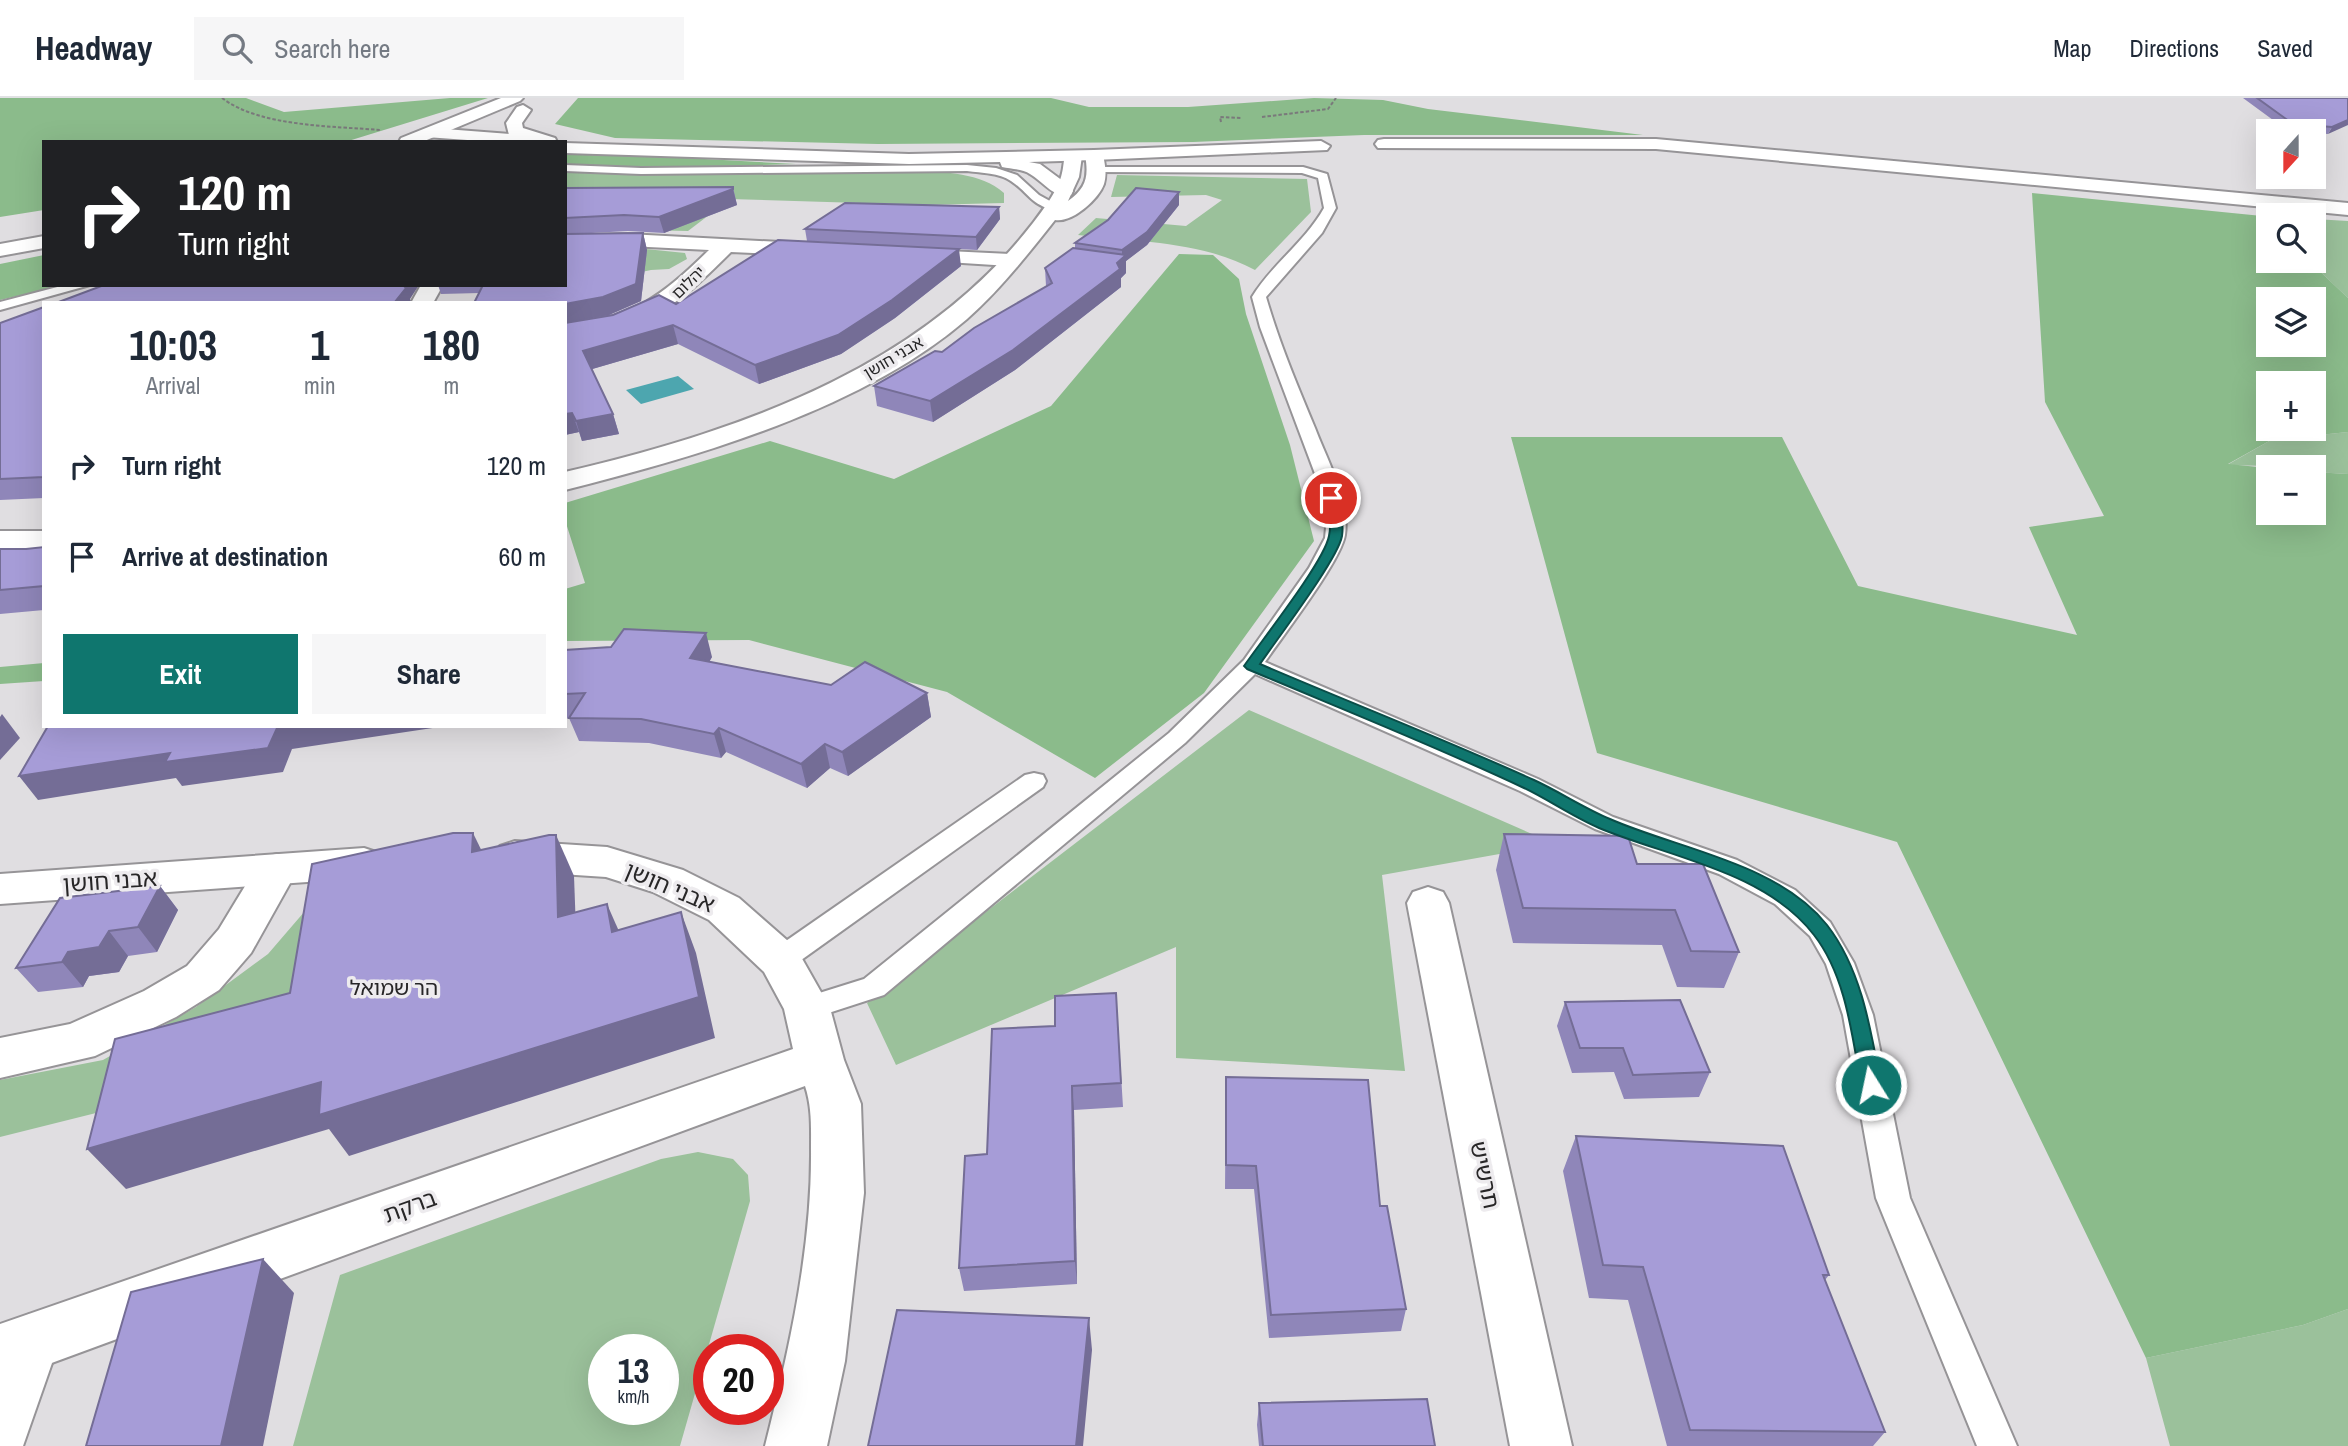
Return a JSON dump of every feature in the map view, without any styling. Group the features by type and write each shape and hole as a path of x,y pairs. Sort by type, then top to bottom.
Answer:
{"street":[{"path":"454,138 525,104"},
{"path":"454,138 525,104"},
{"path":"525,104 514,123 515,131 542,140"},
{"path":"430,140 501,140"},
{"path":"1384,144 1656,144 2348,209"},
{"path":"567,146 808,157 975,159 1073,156 1096,163 1321,146"},
{"name":"אבני חושן","path":"567,481 636,465 711,442 783,415 834,391 935,332 967,307 1030,237 1058,199 1070,177 1073,156"},
{"path":"975,159 1034,168 1058,199"},
{"name":"אבני חושן","path":"1030,237 1087,195 1099,176 1096,163"},
{"path":"0,236 42,229"},
{"name":"יהלום","path":"567,242 628,240 834,251"},
{"path":"0,251 42,244"},
{"name":"יהלום","path":"567,333 587,332 646,314 674,296 726,245"},
{"path":"888,254 1010,260"},
{"path":"0,540 42,540"},
{"name":"אבני חושן","path":"479,856 547,856 607,862 668,881 724,909 780,960 807,1008 820,1060 836,1104 838,1193 816,1361 796,1446"},
{"name":"אבני חושן","path":"0,890 398,861"},
{"path":"0,1058 78,1042 160,1004 203,978 235,941 277,869"},
{"name":"תרשיש","path":"1428,903 1541,1446"},
{"name":"ברקת","path":"15,1348 820,1060"},
{"path":"0,1427 15,1348"}],"lane":[{"path":"807,1008 874,987 1177,738 1252,666 1319,568 1335,538 1336,517 1325,479 1267,327 1259,298 1271,279 1318,230 1330,208 1323,176 1303,170 1096,163"},
{"path":"567,168 642,171 967,168 1006,174 1026,188 1032,199 1039,204 1058,199"},
{"path":"0,306 75,287"},
{"path":"1252,666 1529,785 1604,823 1728,867 1785,897 1820,929 1840,963 1858,1015 1894,1198 1997,1446"},
{"path":"780,960 1034,781"}],"path":[{"path":"222,98 228,106 262,117 388,131"},
{"path":"1253,118 1328,109 1336,98"}],"green space":[{"path":"0,98 246,98 284,112 450,98 488,98 352,140 42,140 42,210 0,217"},
{"path":"578,98 1051,98 1089,107 1188,107 1314,98 1383,100 1428,109 1643,135 1364,135 1193,142 878,144 615,138 555,124"},
{"path":"567,153 796,164 664,168 567,165"},
{"path":"567,170 915,170 973,177 1004,193 1004,203 925,205 730,199 688,231 642,230 567,200"},
{"path":"1117,175 1307,179 1311,212 1255,270 1234,260 1191,248 1078,235 1096,218 1186,226 1222,200 1206,195 1111,197"},
{"path":"2032,193 2256,215 2256,273 2322,273 2348,298 2348,432 2326,434 2326,371 2256,371 2256,441 2269,441 2228,464 2256,467 2256,525 2326,525 2326,473 2348,474 2348,1309 2303,1325 2146,1358 1897,842 1597,753 1511,437 1782,437 1858,586 2077,635 2029,527 2104,516 2045,402"},
{"path":"2326,220 2348,221 2348,298 2322,273 2326,273"},
{"path":"636,248 685,253 687,259 669,269 599,281 583,289 567,284"},
{"path":"1179,254 1213,255 1239,279 1246,314 1290,445 1314,541 1204,693 1095,778 947,692 749,640 567,641 567,588 585,583 567,526 567,502 770,441 894,479 1051,406"},
{"path":"42,255 42,287 56,287 0,300 0,264"},
{"path":"2348,432 2348,474 2326,473 2326,455 2256,455 2256,466 2227,465 2269,441 2326,441 2326,434"},
{"path":"42,663 42,681 0,684 0,667"},
{"path":"1249,710 1555,844 1382,875 1405,1071 1176,1058 1176,947 896,1065 867,1003"},
{"path":"311,904 297,1015 112,1109 0,1137 0,1080 103,1060 196,1007 268,954"},
{"path":"698,1152 733,1159 748,1175 750,1201 712,1334 693,1334 693,1400 680,1446 293,1446 340,1275 661,1159"},
{"path":"2348,1309 2348,1446 2170,1446 2146,1358 2303,1325"}],"water":[{"path":"678,376 694,389 641,404 626,390"}],"building":[{"path":"2257,98 2348,98 2348,120 2332,127 2326,127 2326,119 2286,119"},
{"path":"567,188 733,189 659,217 624,215 567,218"},
{"path":"1136,188 1179,192 1147,232 1122,250 1075,243 1108,220"},
{"path":"845,203 999,207 976,237 805,229"},
{"path":"643,233 636,284 603,297 567,304 567,301 475,301 482,287 567,287 567,234"},
{"path":"778,240 959,249 892,300 838,335 755,365 673,325 583,351 613,414 576,421 572,413 567,414 567,323 613,315 659,295 676,304"},
{"path":"1073,248 1126,255 1117,263 1120,269 1013,350 930,401 874,386 935,351 942,352 974,328 1052,283 1045,268"},
{"path":"99,287 406,288 396,301 61,301"},
{"path":"42,308 42,477 0,479 0,323"},
{"path":"42,547 42,586 0,590 0,549"},
{"path":"624,629 706,633 690,658 831,685 865,662 927,693 842,752 825,744 801,764 719,728 714,734 641,719 569,718 585,693 567,694 567,650 611,647"},
{"path":"47,728 277,728 268,748 165,762 170,753 19,776"},
{"path":"453,833 473,833 472,852 556,835 558,917 607,904 612,932 681,912 699,997 319,1115 321,1082 87,1149 115,1039 290,993 312,864"},
{"path":"1504,834 1628,836 1637,864 1703,864 1739,952 1691,951 1675,910 1523,908"},
{"path":"160,886 138,927 109,931 99,947 68,952 62,962 16,968 60,898"},
{"path":"1116,993 1121,1083 1072,1086 1075,1261 959,1268 965,1156 987,1154 992,1029 1055,1026 1055,996"},
{"path":"1680,1000 1710,1072 1633,1075 1623,1048 1580,1048 1565,1002"},
{"path":"1226,1077 1368,1080 1380,1206 1387,1206 1406,1309 1271,1315 1256,1166 1226,1165"},
{"path":"1576,1136 1783,1146 1829,1275 1823,1275 1885,1432 1690,1430 1643,1267 1603,1265"},
{"path":"263,1259 221,1446 86,1446 131,1292"},
{"path":"897,1310 1089,1318 1076,1446 868,1446"},
{"path":"1427,1399 1435,1446 1263,1446 1259,1403"}],"district":[{"name":"הר שמואל","path":"394,988"}],"route":[{"path":"1331,498 1336,517 1335,538 1319,568 1252,666 1529,785 1604,823 1728,867 1785,897 1820,929 1840,963 1858,1015 1871,1085"}]}
